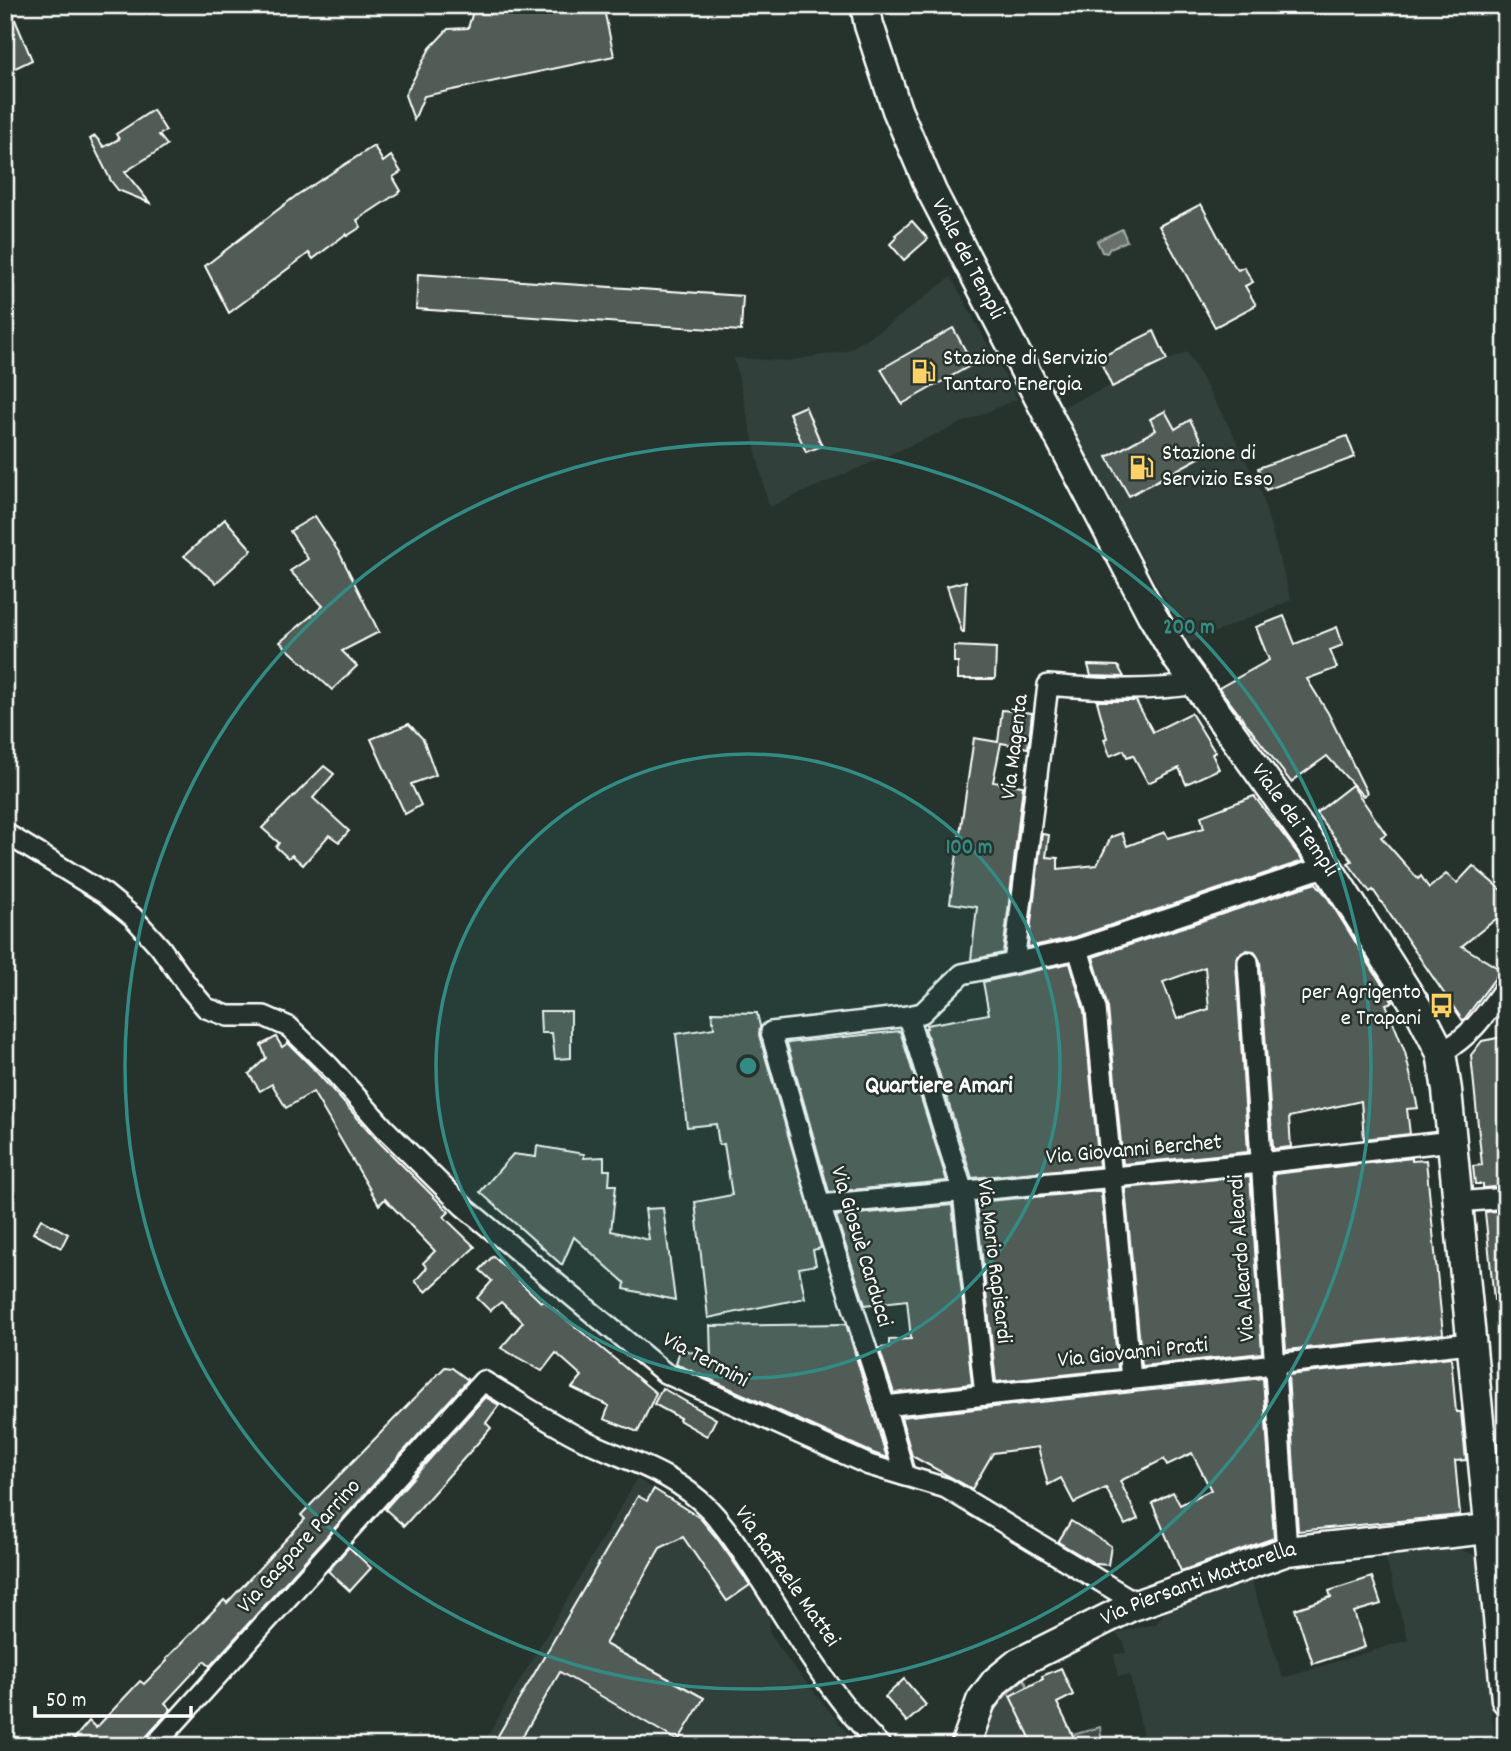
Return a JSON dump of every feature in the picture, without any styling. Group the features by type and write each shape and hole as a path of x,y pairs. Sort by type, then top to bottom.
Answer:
{"main road":[{"name":"Viale dei Templi","path":"865,5 897,110 932,192 1153,615 1196,684 1327,866 1420,1012 1441,1053 1447,1090 1470,1343 1498,1528 1506,1700"},
{"name":"Via Piersanti Mattarella","path":"965,1746 981,1701 996,1681 1018,1662 1138,1604 1287,1551 1498,1528"}],"street":[{"name":"Via Magenta","path":"1014,963 1048,685 1169,689 1196,684"},
{"name":"Via Termini","path":"5,833 105,894 133,917 206,1007 228,1016 264,1016 289,1027 329,1066 384,1128 463,1206 665,1373 869,1465 946,1488 1138,1604"},
{"path":"908,1016 922,1013 961,974 1078,950 1327,866"},
{"path":"1078,950 1096,1009 1131,1379"},
{"name":"Via Aleardo Aleardi","path":"1248,962 1287,1551"},
{"path":"1441,1053 1460,1042 1482,1020 1506,986"},
{"name":"Via Giosuè Carducci","path":"905,1476 820,1205 771,1032 908,1016"},
{"name":"Via Mario Rapisardi","path":"908,1016 963,1192 985,1395"},
{"name":"Via Giovanni Berchet","path":"820,1205 1261,1163 1452,1141"},
{"path":"1458,1202 1506,1198"},
{"name":"Via Giovanni Prati","path":"885,1406 1470,1343"},
{"name":"Via Gaspare Parrino","path":"154,1746 483,1381"},
{"name":"Via Raffaele Mattei","path":"483,1381 583,1439 669,1477 707,1507 726,1527 858,1724 881,1746"}],"shaded area":[{"path":"1122,229 1127,241 1110,248 1107,253 1102,252 1097,241"},
{"path":"951,277 1017,399 769,507 734,358 787,361 847,351 884,328"},
{"path":"1187,352 1232,432 1261,492 1291,600 1189,643 1060,408"},
{"path":"637,1479 704,1519 770,1615 769,1632 788,1660 858,1746 482,1746"},
{"path":"1456,1548 1475,1555 1477,1562 1495,1746 1145,1746 1130,1675 1118,1676 1114,1654 1126,1653 1124,1642 1115,1633 1156,1624 1169,1607 1251,1580 1283,1678 1408,1640 1384,1552"},
{"path":"1024,1679 1055,1743 1100,1727 1102,1746 981,1746 987,1725 996,1708"}],"building":[{"path":"5,5 9,5 32,60 5,73"},
{"path":"475,5 603,5 614,56 424,96 414,120 405,95 430,48 448,29 468,28"},
{"path":"153,110 166,131 159,135 167,145 125,172 150,203 118,190 90,139 95,136 104,147 119,139 116,134"},
{"path":"374,146 383,162 391,156 401,172 393,177 401,191 357,220 361,227 347,236 346,234 313,259 309,253 229,313 205,266 297,195"},
{"path":"1201,204 1231,261 1238,270 1244,267 1253,282 1245,286 1256,305 1215,327 1159,226"},
{"path":"912,221 928,239 904,260 890,244 897,237 895,235"},
{"path":"418,274 743,296 741,331 416,309"},
{"path":"953,328 973,364 902,404 881,369"},
{"path":"1154,331 1167,360 1112,387 1099,358"},
{"path":"805,406 822,446 806,452 789,413"},
{"path":"1165,411 1175,429 1190,420 1208,453 1129,496 1107,457 1156,430 1150,419"},
{"path":"1347,436 1355,457 1266,490 1258,468"},
{"path":"315,516 340,554 379,632 342,651 357,666 332,690 280,642 323,606 290,571 308,559 290,531"},
{"path":"225,519 252,550 216,583 184,556"},
{"path":"966,581 964,632 962,632 947,586"},
{"path":"1284,616 1295,644 1337,627 1343,645 1330,650 1337,668 1307,679 1328,713 1367,793 1363,796 1327,756 1291,782 1219,688 1269,660 1256,627"},
{"path":"954,646 996,648 995,679 958,679"},
{"path":"1088,665 1118,666 1124,677 1091,676"},
{"path":"1097,701 1136,701 1153,732 1191,713 1215,752 1212,754 1219,769 1186,784 1179,768 1148,783 1133,755 1127,757 1124,750 1110,756"},
{"path":"1002,710 1032,713 1028,748 1001,743 993,782 1023,786 1003,953 971,960 977,907 950,903 974,738 998,742"},
{"path":"409,724 423,739 436,775 411,784 421,805 405,814 371,739"},
{"path":"324,766 334,774 313,798 349,831 339,842 329,835 303,865 292,855 288,858 276,847 279,843 262,828"},
{"path":"1352,785 1386,834 1381,837 1418,879 1421,876 1429,888 1446,874 1457,883 1473,866 1506,894 1506,926 1496,919 1462,946 1501,970 1463,1021 1373,890 1370,892 1348,863 1352,861 1316,813"},
{"path":"1254,796 1303,861 1075,937 1028,947 1042,834 1049,835 1046,857 1058,858 1058,869 1097,865 1111,837 1122,833 1127,846 1165,832 1168,838 1204,828 1201,816"},
{"path":"1316,883 1393,1002 1386,1004 1405,1052 1418,1108 1407,1109 1410,1134 1364,1139 1361,1101 1289,1117 1291,1147 1273,1149 1260,961 1254,951 1247,950 1237,956 1236,963 1248,1152 1123,1164 1108,1008 1093,957","holes":["1205,967 1209,1009 1177,1019 1163,982"]},
{"path":"1070,963 1084,1011 1099,1166 972,1178 926,1025 989,1014 983,982"},
{"path":"540,1011 571,1011 571,1058 555,1059 552,1033 541,1033"},
{"path":"712,1012 757,1013 759,1035 821,1248 813,1250 816,1265 799,1268 805,1298 708,1318 695,1202 732,1195 724,1144 719,1145 716,1124 687,1127 676,1034 714,1028"},
{"path":"900,1031 947,1181 829,1192 787,1043"},
{"path":"276,1037 282,1047 288,1043 312,1067 378,1141 449,1212 444,1217 475,1247 426,1292 415,1281 427,1268 423,1263 435,1251 385,1199 379,1205 313,1092 286,1108 272,1084 260,1091 249,1074 266,1058 261,1045"},
{"path":"1503,1037 1506,1053 1506,1186 1483,1188 1483,1184 1475,1184 1473,1166 1482,1165 1471,1055 1482,1041"},
{"path":"537,1146 584,1154 584,1158 604,1157 604,1170 610,1170 609,1185 616,1185 611,1231 649,1240 645,1209 663,1208 675,1300 624,1289 625,1283 574,1237 562,1265 480,1192 513,1154 536,1157"},
{"path":"1412,1158 1412,1161 1426,1160 1443,1334 1286,1350 1274,1174"},
{"path":"1250,1176 1262,1353 1142,1366 1125,1188"},
{"path":"1101,1191 1118,1369 996,1382 976,1202"},
{"path":"952,1205 972,1384 894,1393 879,1348 889,1347 889,1340 911,1339 907,1300 865,1305 836,1216"},
{"path":"1506,1210 1506,1299 1494,1300 1485,1212"},
{"path":"41,1219 68,1234 61,1248 33,1233"},
{"path":"493,1256 541,1302 543,1300 656,1393 638,1432 604,1419 609,1406 572,1388 582,1376 556,1353 542,1371 501,1348 523,1322 501,1302 490,1311 477,1298 492,1281 480,1270"},
{"path":"846,1324 887,1458 676,1364 680,1348 711,1359 710,1326"},
{"path":"1451,1357 1456,1412 1461,1412 1466,1460 1455,1461 1460,1515 1298,1531 1288,1375"},
{"path":"445,1367 452,1368 468,1380 210,1666 204,1661 165,1703 171,1709 145,1738 142,1746 68,1746 89,1721 96,1728 140,1681 144,1684 167,1661 224,1600 227,1603 305,1519 301,1515"},
{"path":"1263,1378 1274,1538 1181,1571 1152,1503 1173,1492 1180,1505 1211,1490 1192,1453 1167,1465 1164,1459 1120,1481 1138,1519 1125,1525 1106,1488 1074,1503 1061,1478 1048,1485 1038,1447 993,1453 972,1489 912,1456 901,1417"},
{"path":"662,1388 716,1419 707,1436 654,1404"},
{"path":"485,1397 499,1405 486,1423 491,1428 404,1526 385,1509"},
{"path":"654,1489 700,1518 750,1585 727,1601 683,1537 660,1548 605,1644 704,1698 678,1741 560,1672 517,1746 492,1746 638,1496 647,1501"},
{"path":"1071,1521 1111,1546 1108,1565 1096,1564 1058,1542"},
{"path":"349,1547 371,1568 350,1591 328,1571"},
{"path":"1372,1577 1381,1604 1354,1612 1365,1647 1313,1664 1295,1609 1331,1597 1329,1591"},
{"path":"1061,1668 1073,1695 1057,1703 1078,1746 1034,1746 1010,1696 1043,1679 1042,1676"},
{"path":"904,1679 926,1705 907,1722 885,1697"}],"place":[{"name":"Stazione di Servizio Tantaro Energia","path":"923,372"},
{"name":"Stazione di Servizio Esso","path":"1142,467"},
{"name":"per Agrigento e Trapani","path":"1441,1006"}],"district":[{"name":"Quartiere Amari","path":"939,1087"}]}
